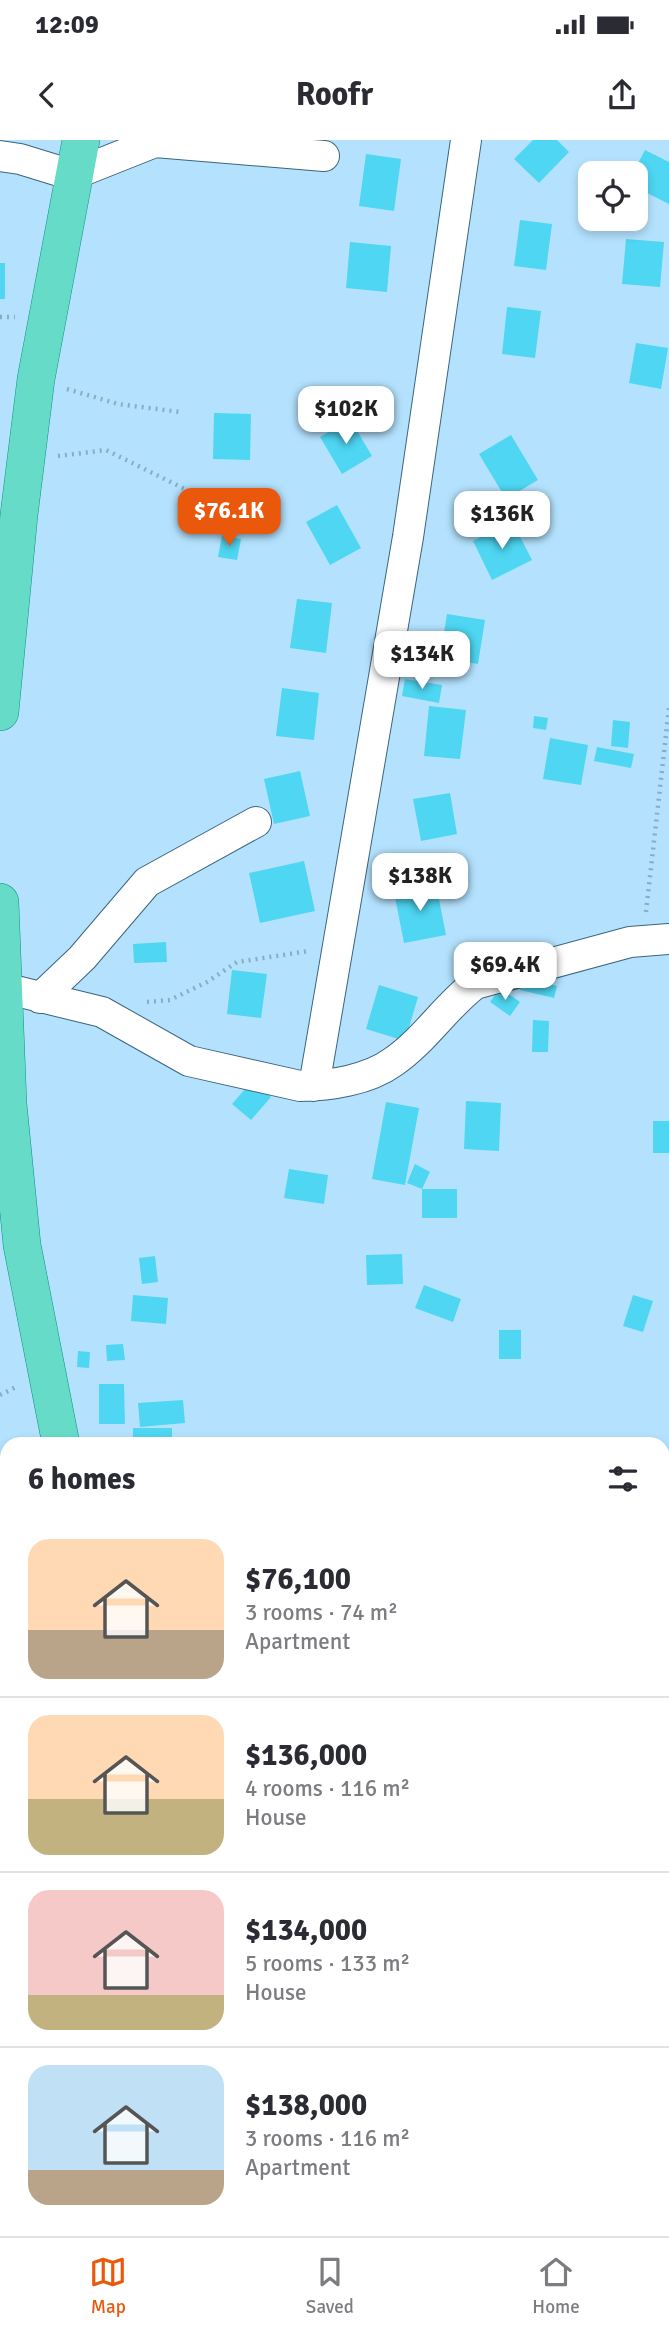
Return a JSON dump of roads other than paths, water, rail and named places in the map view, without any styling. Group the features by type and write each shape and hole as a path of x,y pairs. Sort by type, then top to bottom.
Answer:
{"main road":[{"path":"0,712 37,379 72,175 81,140"},
{"path":"0,902 11,1247 59,1437"}],"street":[{"path":"314,1086 408,537 466,140"},
{"path":"0,156 20,159 72,175 155,142 324,156"},
{"path":"40,998 82,958 147,882 256,822"},
{"path":"4,988 102,1012 189,1061 300,1086 333,1085 394,1062 457,997 475,984 656,939"}]}
